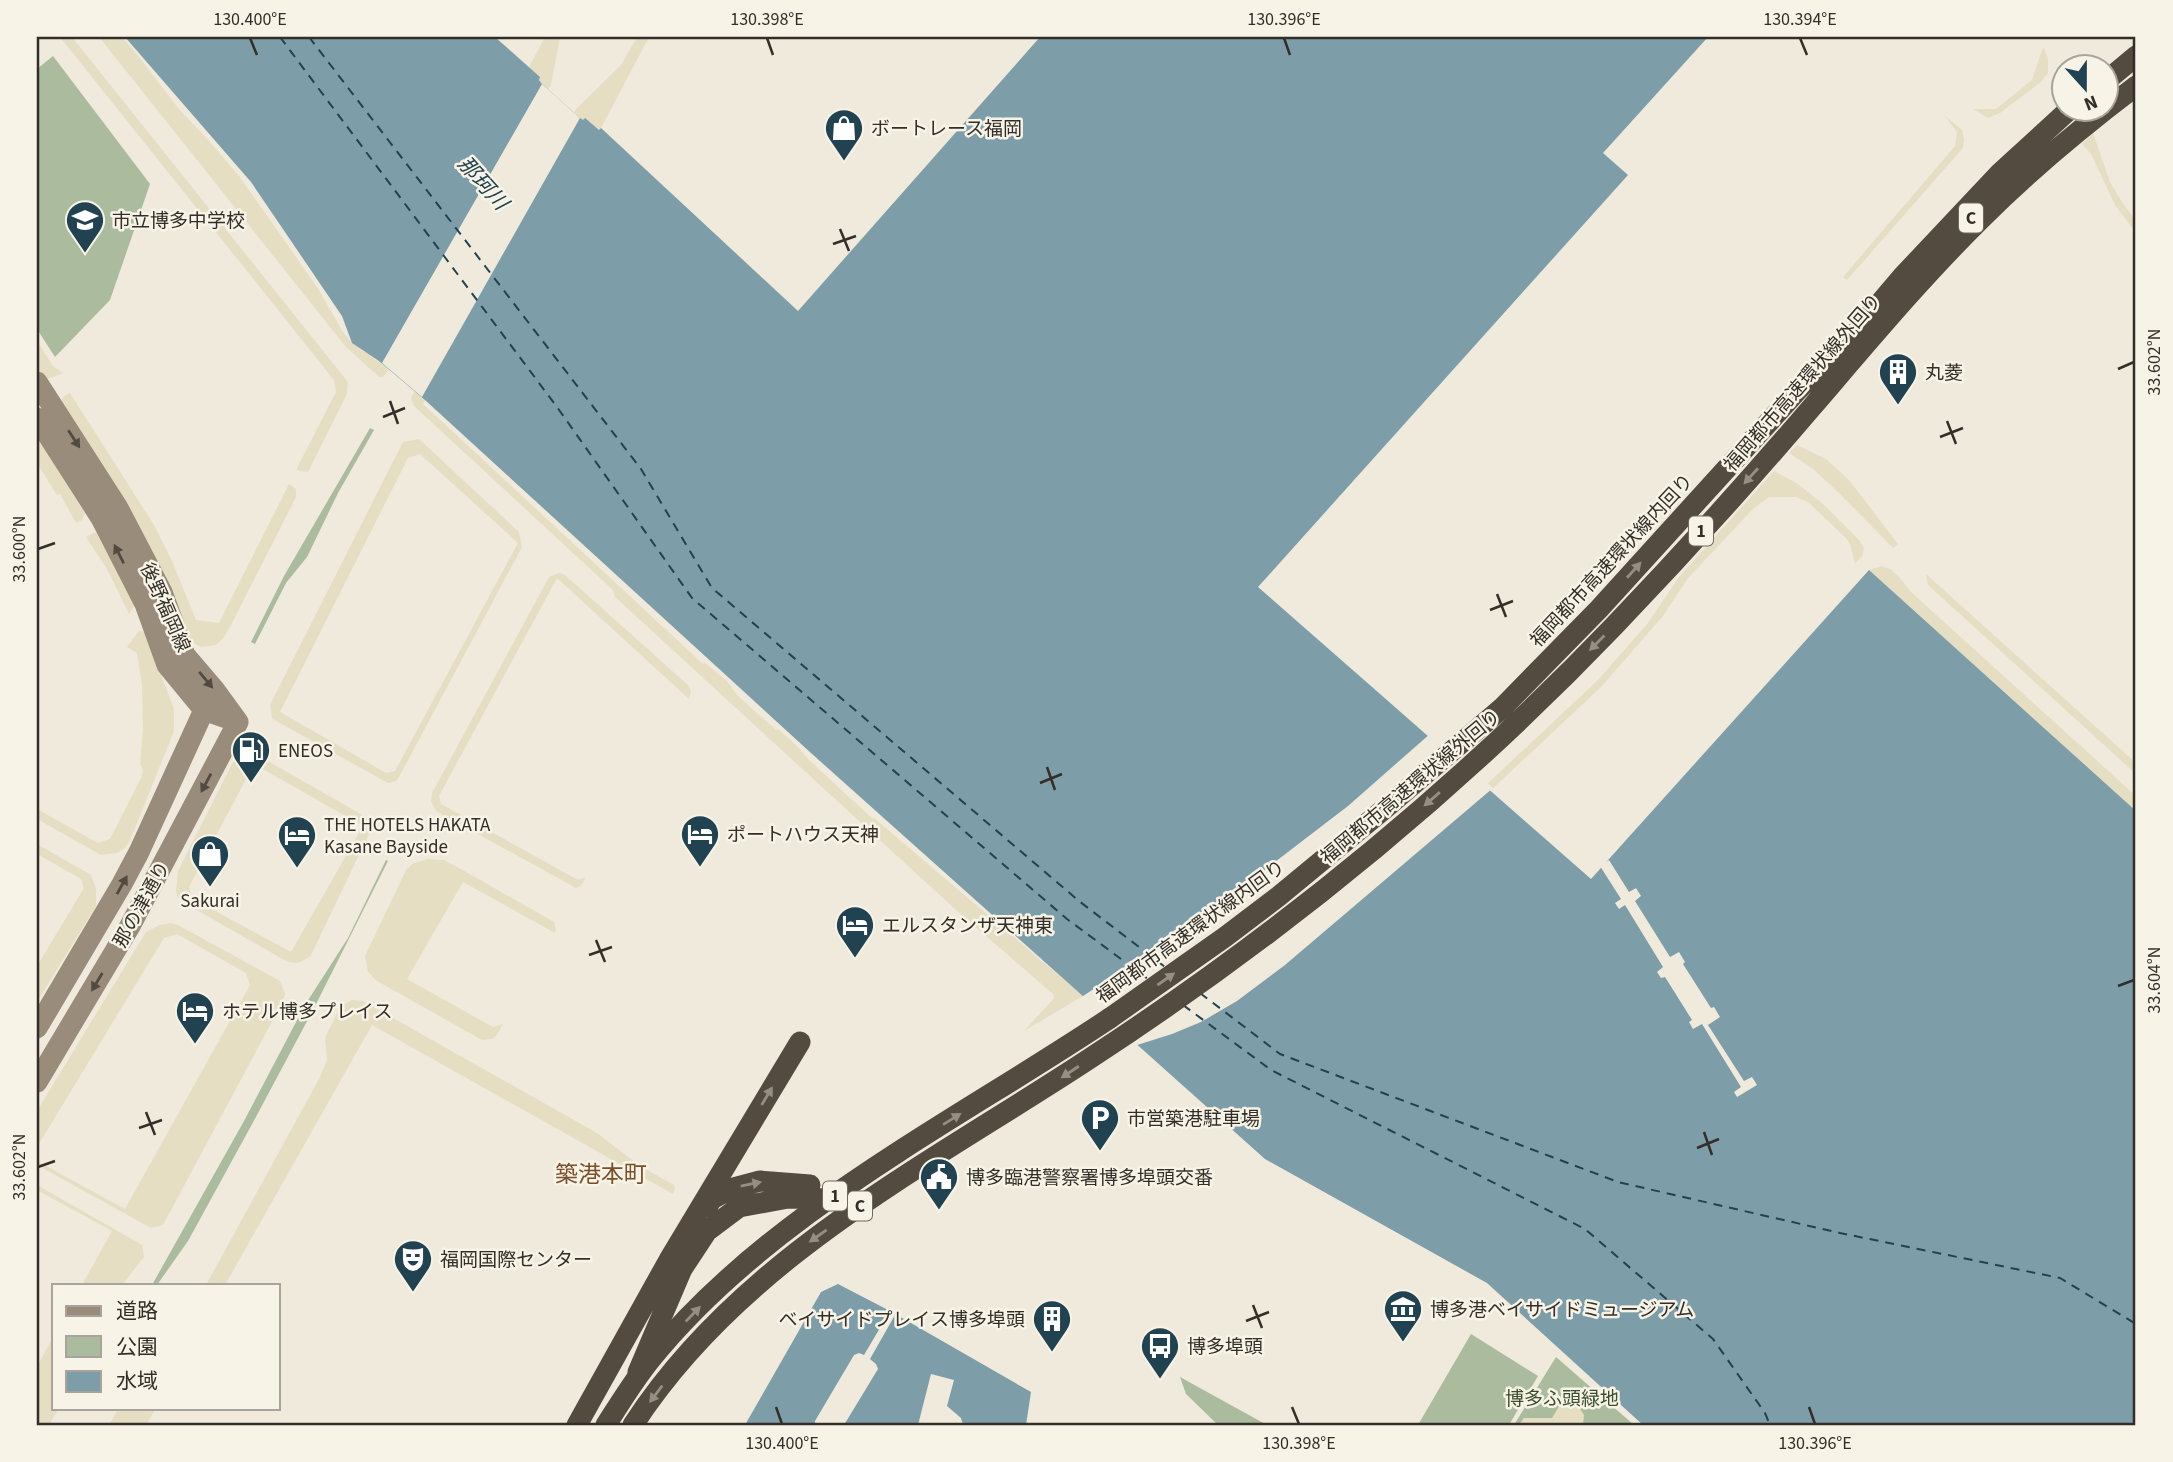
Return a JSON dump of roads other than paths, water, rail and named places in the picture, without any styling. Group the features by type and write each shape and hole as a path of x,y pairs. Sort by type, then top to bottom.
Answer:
{"highway":[{"path":"2120,69 2136,56"},
{"path":"2120,94 2136,83"},
{"name":"福岡都市高速環状線外回り","path":"633,1425 670,1375 705,1335 800,1249 891,1185 1127,1034 1238,956 1404,824 1517,726 1623,617 1778,446 1917,285 1982,217 2036,167 2136,83"},
{"path":"1778,446 1794,418 1862,324 1902,277 2000,173 2056,122"},
{"path":"1852,337 1926,248 1998,175 2056,122"},
{"name":"福岡都市高速環状線内回り","path":"606,1425 651,1359 733,1273 786,1231 877,1166 1081,1038 1225,937 1388,806 1502,708 1598,609 1798,390 1977,212 2083,122"},
{"path":"577,1425 669,1260 800,1042"},
{"path":"615,1425 682,1269 707,1231 739,1207 788,1198 838,1199 882,1185 923,1152 873,1173 833,1185 760,1181 730,1189 712,1199 669,1260"}],"main road":[{"name":"後野福岡線","path":"37,382 118,509 162,592 185,655 238,722"},
{"name":"後野福岡線","path":"37,418 101,518 145,604 167,664 204,710"},
{"path":"204,710 238,722"},
{"name":"那の津通り","path":"37,1028 128,873 204,710"},
{"name":"那の津通り","path":"37,1082 131,926 238,722"}],"water":[{"name":"那珂川","path":"125,37 495,37 580,118 585,118 599,130 601,128 798,311 1040,37 1708,37 1603,153 1628,175 1258,587 1591,879 1869,570 2136,811 2136,1425 1643,1425 1487,1283 1265,1159 811,753 425,400 379,361 352,343 342,316 251,182"},
{"path":"838,1284 1031,1392 1026,1425 745,1425 821,1292"}],"place":[{"name":"ボートレース福岡","path":"844,162"},
{"name":"市立博多中学校","path":"85,254"},
{"name":"丸菱","path":"1898,406"},
{"name":"ENEOS","path":"251,784"},
{"name":"ポートハウス天神","path":"700,868"},
{"name":"THE HOTELS HAKATA Kasane Bayside","path":"297,869"},
{"name":"Sakurai","path":"210,888"},
{"name":"エルスタンザ天神東","path":"855,959"},
{"name":"ホテル博多プレイス","path":"195,1045"},
{"name":"市営築港駐車場","path":"1100,1152"},
{"name":"博多臨港警察署博多埠頭交番","path":"939,1211"},
{"name":"福岡国際センター","path":"413,1293"},
{"name":"博多港ベイサイドミュージアム","path":"1403,1343"},
{"name":"ベイサイドプレイス博多埠頭","path":"1052,1353"},
{"name":"博多埠頭","path":"1160,1380"}],"district":[{"name":"築港本町","path":"601,1174"}],"park label":[{"name":"博多ふ頭緑地","path":"1562,1398"}]}
